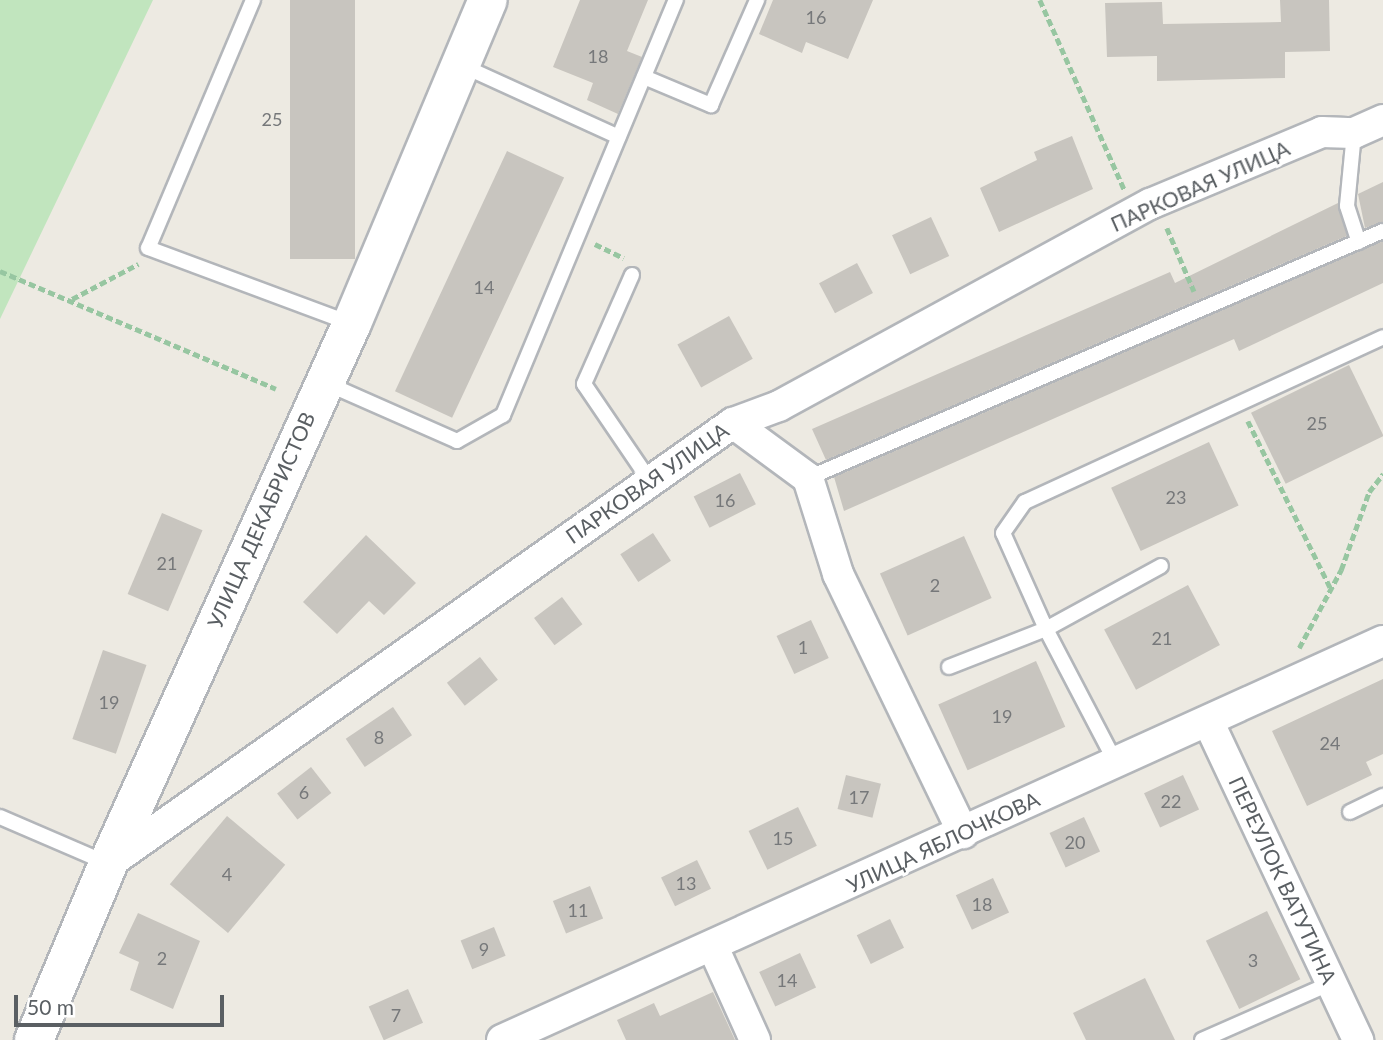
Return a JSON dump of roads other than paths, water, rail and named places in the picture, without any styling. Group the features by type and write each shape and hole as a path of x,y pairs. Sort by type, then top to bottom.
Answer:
{"street":[{"name":"УЛИЦА ДЕКАБРИСТОВ","path":"34,1040 108,864 323,382 352,323 488,0"},
{"name":"ПАРКОВАЯ УЛИЦА","path":"108,864 733,423 779,406 1146,206 1322,132 1354,133 1383,120"},
{"path":"733,423 808,478 838,574 964,833"},
{"name":"УЛИЦА ЯБЛОЧКОВА","path":"502,1040 713,947 1383,641"},
{"name":"ПЕРЕУЛОК ВАТУТИНА","path":"1208,721 1358,1040"},
{"path":"713,947 755,1040"}],"lane":[{"path":"253,0 148,248 352,323"},
{"path":"323,382 457,441 503,415 676,0"},
{"path":"644,77 711,105 757,0"},
{"path":"461,66 619,137"},
{"path":"1354,133 1347,206 1359,242"},
{"path":"808,478 1383,231"},
{"path":"632,275 583,384 650,481"},
{"path":"1116,763 1046,629 1003,533 1025,502 1383,337"},
{"path":"949,667 1046,629 1161,566"},
{"path":"1350,812 1383,796"},
{"path":"0,817 108,864"},
{"path":"1202,1040 1331,982"}]}
